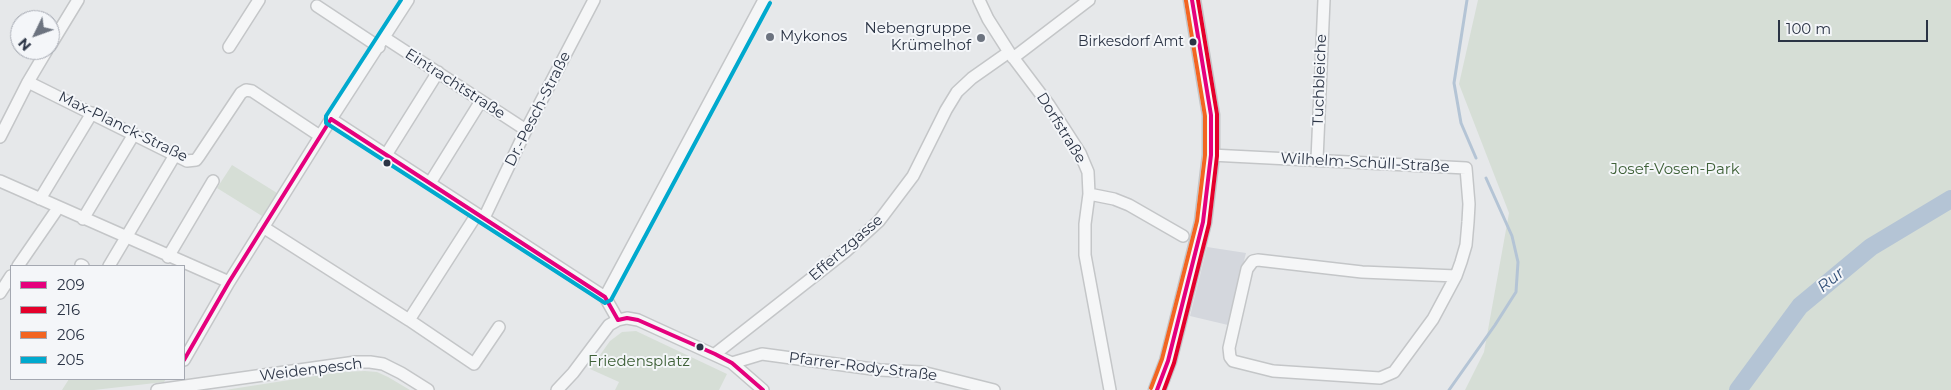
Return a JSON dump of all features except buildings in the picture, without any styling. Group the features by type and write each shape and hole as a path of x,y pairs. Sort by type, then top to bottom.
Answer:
{"street":[{"path":"60,30 78,0"},
{"path":"229,48 259,0"},
{"path":"185,358 263,227 408,0"},
{"name":"Dr.-Pesch-Straße","path":"409,320 480,216 594,0"},
{"path":"605,297 764,0"},
{"name":"Dorfstraße","path":"979,0 988,19 1011,55 1049,105 1080,153 1088,172 1089,194 1085,224 1085,255 1110,390"},
{"name":"Effertzgasse","path":"715,354 845,252 880,221 913,176 946,110 962,86 1011,55 1089,0"},
{"path":"1157,390 1168,361 1203,222 1211,155 1211,115 1192,0"},
{"name":"Tuchbleiche","path":"1318,160 1324,0"},
{"name":"Eintrachtstraße","path":"317,6 438,72 526,130"},
{"path":"0,137 28,82 42,60"},
{"path":"386,155 438,72"},
{"name":"Max-Planck-Straße","path":"28,82 187,161 196,160 241,92 246,90 252,91 320,136"},
{"path":"430,183 481,101"},
{"path":"40,200 92,113"},
{"path":"331,119 605,297 618,320"},
{"path":"83,219 134,134"},
{"path":"110,265 175,155"},
{"name":"Wilhelm-Schüll-Straße","path":"1211,155 1466,168 1469,204 1466,245 1456,276 1433,319 1394,372 1380,378 1273,371 1233,361 1230,357 1229,348 1250,264 1258,260 1362,272 1456,276"},
{"path":"0,181 168,257 229,282"},
{"path":"168,257 213,181"},
{"path":"1089,194 1114,199 1129,205 1183,236"},
{"path":"19,265 58,208"},
{"path":"263,227 409,320 474,364 499,327"},
{"path":"0,293 10,278"},
{"path":"558,390 609,325 627,318 638,320 715,354 732,363 763,390"},
{"name":"Pfarrer-Rody-Straße","path":"732,363 762,354 880,370 922,372 994,390"},
{"name":"Weidenpesch","path":"165,386 356,362 370,362 383,364 401,372 428,390"}],"shaded area":[{"path":"1207,247 1246,253 1228,325 1190,316"}],"green space":[{"name":"Josef-Vosen-Park","path":"1478,0 1951,0 1951,390 1465,390 1484,352 1509,213 1459,84"},
{"path":"232,165 277,193 262,216 217,188"},
{"name":"Friedensplatz","path":"636,331 727,374 719,390 615,390 619,382 590,369 610,341 622,332"},
{"path":"341,372 377,372 410,390 225,390"},
{"path":"68,380 165,380 164,382 94,390 62,390"}],"waterway":[{"path":"1467,0 1454,83 1461,123 1476,158"},
{"path":"1449,390 1516,292 1518,262 1512,236 1486,178"},
{"name":"Rur","path":"1738,390 1800,306 1871,247 1951,199"}],"transit line":[{"name":"205","path":"401,0 326,116 326,123 605,303 611,300 770,3"},
{"name":"209","path":"1157,390 1168,361 1203,222 1211,155 1211,115 1192,0"},
{"name":"216","path":"1164,390 1174,363 1209,224 1217,156 1217,114 1198,0"},
{"name":"206","path":"1151,388 1162,359 1197,221 1205,155 1205,116 1186,1"},
{"name":"209","path":"331,119 605,297 618,320"},
{"name":"209","path":"185,358 229,282 331,119"},
{"name":"209","path":"618,320 627,318 638,320 715,354 732,363 763,390"}],"place":[{"name":"Mykonos","path":"770,37"},
{"name":"Nebengruppe Krümelhof","path":"981,38"},
{"name":"Birkesdorf Amt","path":"1193,42"}]}
